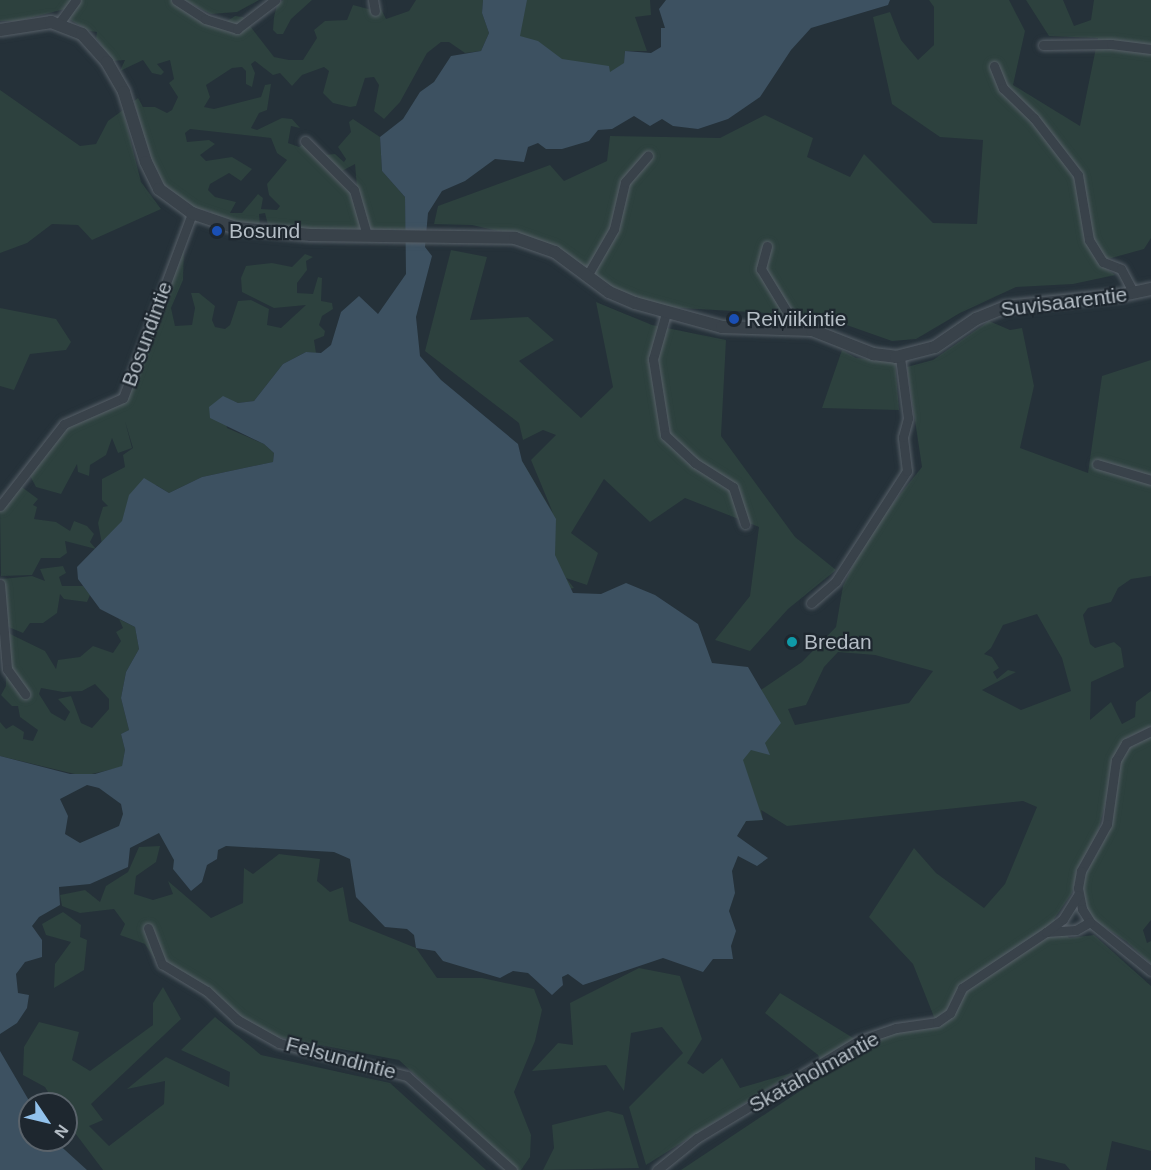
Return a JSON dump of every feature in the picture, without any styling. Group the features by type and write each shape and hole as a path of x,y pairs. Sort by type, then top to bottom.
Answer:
{"street":[{"path":"0,30 60,22 76,0"},
{"path":"176,0 205,19 237,29 275,0"},
{"path":"373,0 375,11"},
{"name":"Suvisaarentie","path":"60,22 82,34 107,62 124,92 153,180 167,197 192,213 248,230 367,236 492,235 527,241 555,252 618,297 666,313 730,328 797,328 824,333 873,354 900,357 935,347 985,314 1005,307 1134,293 1151,289"},
{"path":"1042,45 1111,44 1151,48"},
{"path":"994,66 1003,88 1034,118 1078,175 1089,240 1103,262 1121,269 1134,293"},
{"path":"305,141 354,190 367,236"},
{"path":"587,276 614,230 625,182 648,156"},
{"name":"Bosundintie","path":"0,506 64,424 123,398 192,213"},
{"path":"767,246 761,269 797,328"},
{"path":"666,313 653,359 665,435 695,463 733,487 745,524"},
{"path":"811,603 837,581 907,471 903,437 908,418 900,357"},
{"path":"1097,464 1151,480"},
{"path":"0,584 5,659 12,677 25,694"},
{"path":"1151,731 1126,743 1116,760 1107,824 1081,871 1078,895 1090,922 1151,971"},
{"name":"Skataholmantie","path":"657,1170 697,1138 858,1041 896,1028 936,1022 950,1013 962,988 1047,932 1063,919 1078,895"},
{"path":"1047,932 1076,930 1090,922"},
{"name":"Felsundintie","path":"148,928 162,964 207,991 238,1020 279,1043 407,1076 512,1170"}],"green space":[{"path":"0,0 175,0 221,25 235,16 243,17 274,57 303,60 317,38 314,30 325,21 347,20 353,5 372,10 379,5 386,19 409,11 416,0 483,0 482,13 489,33 481,51 465,53 449,42 441,42 427,53 400,102 384,119 374,111 379,85 374,77 365,78 356,106 350,107 333,103 323,93 329,71 324,67 302,75 292,86 280,73 273,75 255,61 251,64 255,73 252,87 246,84 246,71 242,67 232,68 206,85 210,97 204,107 214,109 261,97 265,85 271,84 267,110 259,113 251,128 257,130 282,118 292,119 300,128 291,126 288,143 299,147 305,143 357,188 355,164 342,171 325,155 335,154 344,162 346,159 338,147 351,132 349,122 353,119 380,137 382,171 405,197 406,230 304,229 268,225 265,213 259,214 260,225 227,221 214,217 210,211 194,209 165,189 150,159 134,101 138,98 143,107 155,107 167,113 172,110 178,97 169,83 174,79 170,60 157,64 164,72 161,75 152,73 143,60 120,71 125,60 113,61 96,38 97,32 89,31 69,19 65,9 18,21 0,21","holes":["190,129 271,138 277,153 287,160 267,184 269,195 280,206 277,210 261,209 263,198 258,194 242,213 230,213 236,202 215,197 208,190 210,184 229,173 241,181 252,169 232,157 206,161 200,155 215,144 209,140 187,142 185,133"]},
{"path":"184,0 259,0 237,12 211,14"},
{"path":"283,0 312,0 291,19 283,34 277,34 273,30 274,17 277,5"},
{"path":"524,0 650,0 651,15 635,17 647,51 625,51 623,78 525,55 514,23"},
{"path":"929,0 1009,0 1025,31 1013,85 1080,126 1098,38 1049,36 1026,0 1063,0 1074,26 1091,20 1094,0 1151,0 1151,238 1144,249 1097,262 1115,275 1073,284 1016,287 960,313 916,339 892,341 821,316 662,307 611,291 545,242 472,225 434,224 438,206 550,165 564,181 607,161 610,136 720,138 765,115 813,138 807,157 850,177 864,154 933,223 977,224 983,140 940,137 892,104 873,17 890,12 901,40 918,60 934,45 934,7"},
{"path":"0,90 80,146 96,144 108,121 123,110 141,182 161,209 92,240 78,225 52,224 27,243 0,253"},
{"path":"184,247 183,280 171,308 175,326 192,325 195,308 191,293 199,293 215,306 212,320 215,327 225,329 230,325 238,301 251,300 269,309 267,325 281,328 306,305 274,308 242,292 241,278 246,266 272,263 292,267 305,254 313,257 306,261 307,270 297,283 297,293 313,294 318,277 322,278 321,301 332,303 333,309 322,316 319,325 325,331 324,336 314,340 316,353 306,352 283,364 254,401 238,403 223,397 227,428 264,444 274,453 273,462 202,477 169,493 156,485 102,544 98,523 103,507 108,506 102,500 102,479 125,467 123,455 133,448 125,421 132,448 118,453 112,438 106,455 90,465 89,476 78,472 77,464 61,494 36,487 28,472 62,426 123,400 158,314 166,312 159,306"},
{"path":"451,250 487,257 470,320 528,317 554,340 519,361 581,418 613,387 596,302 652,325 726,340 721,436 795,537 836,570 788,609 750,651 715,640 750,596 759,527 685,498 650,522 604,479 571,533 598,553 587,585 566,578 574,588 547,594 522,461 553,513 531,460 556,435 543,430 523,440 519,423 425,351"},
{"path":"0,308 56,319 71,342 66,350 30,354 14,390 0,386"},
{"path":"989,321 1010,330 1022,328 1034,386 1020,448 1088,473 1102,376 1151,360 1151,576 1131,579 1118,588 1111,602 1088,608 1083,615 1090,644 1095,648 1114,642 1121,648 1124,667 1091,682 1090,720 1111,702 1122,724 1135,717 1136,702 1151,691 1151,727 1126,738 1119,748 1097,836 1079,866 1072,893 1054,919 1069,938 1094,935 1151,986 1151,1151 1112,1141 1106,1170 1070,1170 1065,1164 1035,1157 1035,1170 681,1170 827,1073 818,1055 765,1013 780,993 858,1041 936,1022 913,964 869,917 914,848 936,873 984,908 1005,884 1037,807 1023,801 787,826 761,810 763,820 746,821 744,825 735,818 746,700 802,662 836,627 843,586 855,561 885,513 922,467 907,367 933,360","holes":["1037,614 1062,658 1071,691 1021,710 982,690 1016,672 1008,670 997,679 993,672 999,668 992,657 984,654 991,648 1003,625","838,652 875,655 933,671 909,703 795,725 788,709 806,705 824,667"]},
{"path":"842,350 856,358 895,361 899,410 822,408"},
{"path":"19,485 38,499 33,505 37,507 34,519 56,522 70,531 74,521 87,526 94,534 90,542 96,549 65,541 67,553 60,558 41,558 32,575 1,576 0,510"},
{"path":"63,566 66,573 59,577 62,586 83,586 90,595 87,602 64,599 60,594 57,613 43,623 30,623 23,633 6,626 2,579 32,576 45,581 40,569"},
{"path":"119,619 135,627 139,649 126,672 121,698 129,730 121,734 125,750 122,767 83,776 0,756 0,722 6,729 13,725 24,732 23,739 33,741 38,730 20,717 18,706 12,706 1,695 6,686 6,632 45,651 56,669 58,660 80,657 93,646 113,653 121,641 116,632 123,628","holes":["95,684 109,699 109,709 92,728 81,723 71,696 58,699 70,712 65,721 51,713 39,694 41,688 63,692 82,691"]},
{"path":"1151,735 1151,920 1143,930 1147,943 1151,941 1151,964 1126,941 1094,920 1083,902 1081,882 1104,841 1120,760 1133,743"},
{"path":"160,846 156,862 136,876 134,894 153,900 173,894 168,881 211,918 243,903 244,868 253,874 279,854 320,859 317,881 330,892 343,887 349,921 416,948 437,978 482,978 534,989 542,1010 535,1041 514,1092 531,1135 530,1157 521,1170 517,1170 399,1060 267,1035 154,958 145,944 120,935 125,924 114,909 80,913 62,906 60,895 85,890 100,902 106,886 128,872 139,847"},
{"path":"63,912 81,925 80,937 87,940 84,970 54,988 55,964 71,942 46,935 42,924"},
{"path":"639,968 680,976 702,1039 687,1063 703,1074 722,1058 740,1088 795,1072 646,1165 629,1107 683,1053 662,1027 631,1033 624,1091 606,1065 532,1071 558,1043 573,1045 570,1003"},
{"path":"163,987 181,1019 91,1104 103,1120 89,1126 109,1146 164,1104 165,1081 127,1089 166,1057 229,1087 230,1072 181,1050 215,1017 261,1055 390,1083 486,1170 103,1170 78,1137 78,1092 48,1092 45,1087 23,1075 24,1047 39,1022 79,1032 72,1060 90,1071 153,1025 153,1003"},
{"path":"608,1111 623,1115 639,1168 543,1170 554,1148 552,1125"}],"water":[{"path":"483,0 527,0 520,36 538,41 562,59 609,66 610,72 624,63 625,51 651,53 661,47 661,28 665,28 659,9 666,0 890,0 888,5 811,28 791,50 760,97 728,119 698,129 673,126 662,119 650,126 634,116 612,129 598,130 589,141 562,149 546,149 538,143 528,147 524,162 495,159 465,181 442,191 428,213 425,247 432,256 416,317 420,356 441,380 518,444 522,461 556,519 555,555 573,593 601,594 626,583 655,595 698,624 712,663 748,667 781,723 765,743 770,755 751,750 743,760 763,820 746,821 737,836 768,858 757,866 738,856 732,871 735,893 729,911 736,931 731,946 733,959 713,959 703,972 663,958 583,985 568,974 562,977 563,985 552,995 528,973 513,971 500,978 443,961 435,951 416,948 414,935 407,929 385,927 356,897 350,859 334,852 226,846 218,850 217,859 207,865 202,882 191,891 173,869 174,860 159,833 130,848 128,867 90,884 59,887 60,905 39,917 32,926 42,940 42,957 25,962 16,974 18,993 29,995 27,1008 17,1023 0,1034 0,756 70,774 95,774 122,766 125,750 121,734 129,730 121,698 126,672 139,649 135,627 100,609 78,579 77,567 122,521 129,495 144,478 169,493 202,477 273,462 274,453 264,444 210,418 209,407 223,396 238,403 254,401 283,364 306,352 321,353 331,345 341,312 359,296 378,314 406,274 405,197 382,171 380,137 403,119 420,92 434,82 451,56 481,51 489,33 482,13","holes":["87,785 99,788 121,804 123,814 119,826 80,843 65,834 68,816 60,799"]},
{"path":"0,1051 24,1092 18,1092 18,1152 67,1152 87,1170 0,1170"}],"place":[{"name":"Bosund","path":"217,231"},
{"name":"Reiviikintie","path":"734,319"},
{"name":"Bredan","path":"792,642"}]}
